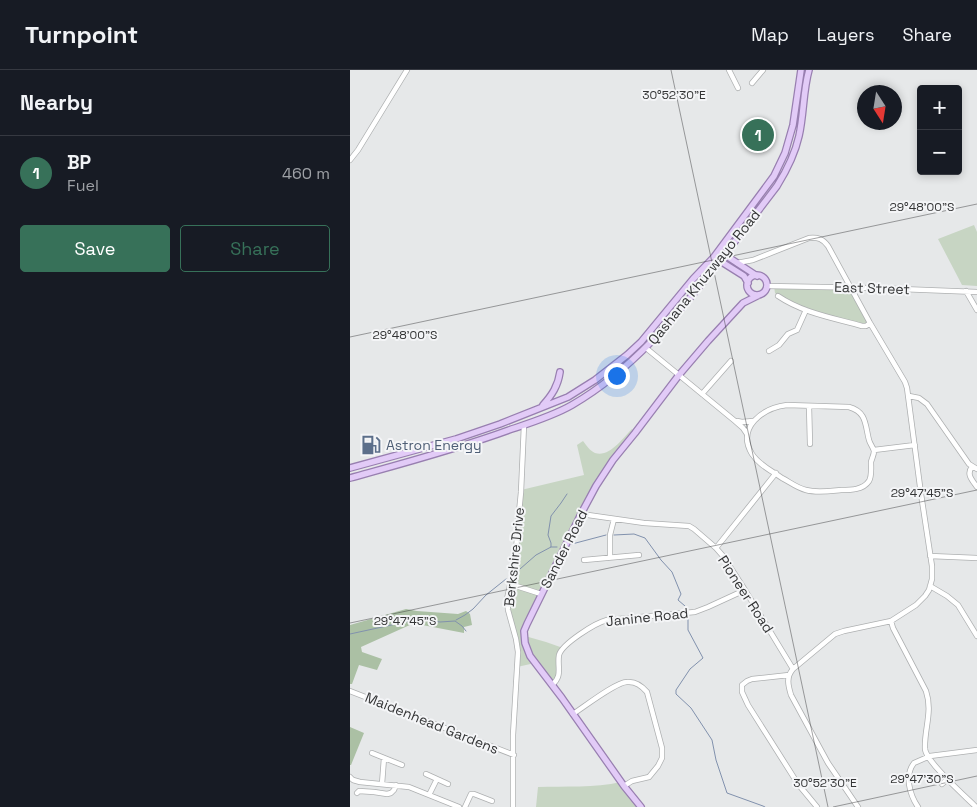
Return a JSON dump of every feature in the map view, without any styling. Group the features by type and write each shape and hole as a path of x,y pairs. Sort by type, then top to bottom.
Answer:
{"main road":[{"name":"Qashana Khuzwayo Road","path":"350,467 456,439 568,397 627,355 641,342 690,282 714,257 771,180 781,161 793,124 801,70"},
{"name":"Qashana Khuzwayo Road","path":"352,477 476,442 546,417 571,406 620,372 675,317 720,261 786,172 799,137 809,70"},
{"path":"714,257 744,276 753,294 759,295 764,292 767,286 763,278 718,251"},
{"path":"744,304 748,295 748,286 751,278 757,276"},
{"name":"Sander Road","path":"641,807 530,656 525,643 524,631 581,514 613,460 708,340 744,304 759,295"},
{"path":"542,407 555,389 559,381 560,372"}],"street":[{"path":"350,160 408,70"},
{"path":"730,70 738,88"},
{"path":"752,83 763,70"},
{"path":"737,263 761,257 809,238 818,238 824,241 905,382 909,396 930,556 932,576 930,586 921,602 891,621 835,634 793,669 789,675 788,683 791,695 828,762 858,807"},
{"name":"East Street","path":"767,286 977,292"},
{"path":"966,291 977,310"},
{"path":"778,296 806,310 862,326 870,324"},
{"path":"770,351 779,345 788,334 797,330 806,310"},
{"path":"646,348 735,421 747,434"},
{"path":"702,394 732,361"},
{"path":"909,396 919,398 927,404 975,468 969,470 969,474 977,487"},
{"path":"787,405 849,407 858,411 865,420 874,450 870,479 865,486 834,491 806,490 796,487 763,465 752,454 747,434 748,428 753,421 764,413 787,405"},
{"path":"810,406 810,444"},
{"path":"735,421 753,421"},
{"name":"Berkshire Drive","path":"513,807 518,652 507,599 516,558 524,425"},
{"path":"874,450 915,445"},
{"path":"350,467 352,477"},
{"path":"716,548 776,474"},
{"name":"Pioneer Road","path":"581,514 644,523 689,526 694,529 723,556 793,669"},
{"path":"610,557 610,535 614,519"},
{"path":"584,560 639,555"},
{"path":"930,556 977,558"},
{"path":"510,584 541,594"},
{"path":"930,586 958,605 977,636"},
{"name":"Janine Road","path":"552,685 558,677 562,649 598,622 695,612 745,590"},
{"path":"891,621 928,698 929,715 926,753 948,779 976,807"},
{"path":"788,660 800,663"},
{"path":"789,675 749,680 742,685 742,692 748,705 798,784 816,807"},
{"path":"573,714 623,683 636,683 647,692 662,748 662,758 649,776 632,781 624,786"},
{"name":"Maidenhead Gardens","path":"350,691 514,756"},
{"path":"918,807 909,785 910,770 914,763 928,757 977,750"},
{"path":"372,753 402,765"},
{"path":"382,784 384,758"},
{"path":"426,774 448,784"},
{"path":"350,777 353,780 408,787 459,807"},
{"path":"429,795 436,779"},
{"path":"942,784 948,779"},
{"path":"357,793 374,792 389,794 396,785"},
{"path":"465,807 470,796 473,794 492,801"}],"green space":[{"path":"974,225 977,232 977,286 962,285 938,239"},
{"path":"774,286 851,287 871,323 868,325 806,310 778,296 775,293"},
{"path":"632,429 635,433 613,460 561,554 525,636 563,648 561,650 559,670 552,685 535,663 517,667 517,652 507,599 513,575 521,490 584,475 577,445 583,441 593,452 605,453"},
{"path":"406,609 458,614 466,611 470,614 472,625 464,627 464,633 412,624 361,647 362,652 382,659 377,670 359,665 352,684 350,684 350,625"},
{"path":"350,727 364,733 351,765 350,765"},
{"path":"621,782 642,807 536,807 538,787 590,786"}],"waterway":[{"path":"520,569 536,555 551,547 548,535 551,516 567,494"},
{"path":"614,535 634,534 645,538 672,572 681,594 678,600 685,606"},
{"path":"572,544 606,535"},
{"path":"551,547 557,547"},
{"path":"456,620 473,609 486,595 506,579"},
{"path":"688,617 688,630 703,658 690,669 676,690 676,694 691,708 712,740 716,760 727,793 765,807"},
{"path":"350,634 419,619 440,622 455,621 466,631"}],"place":[{"name":"BP","path":"758,135"},
{"name":"Astron Energy","path":"371,445"}]}
